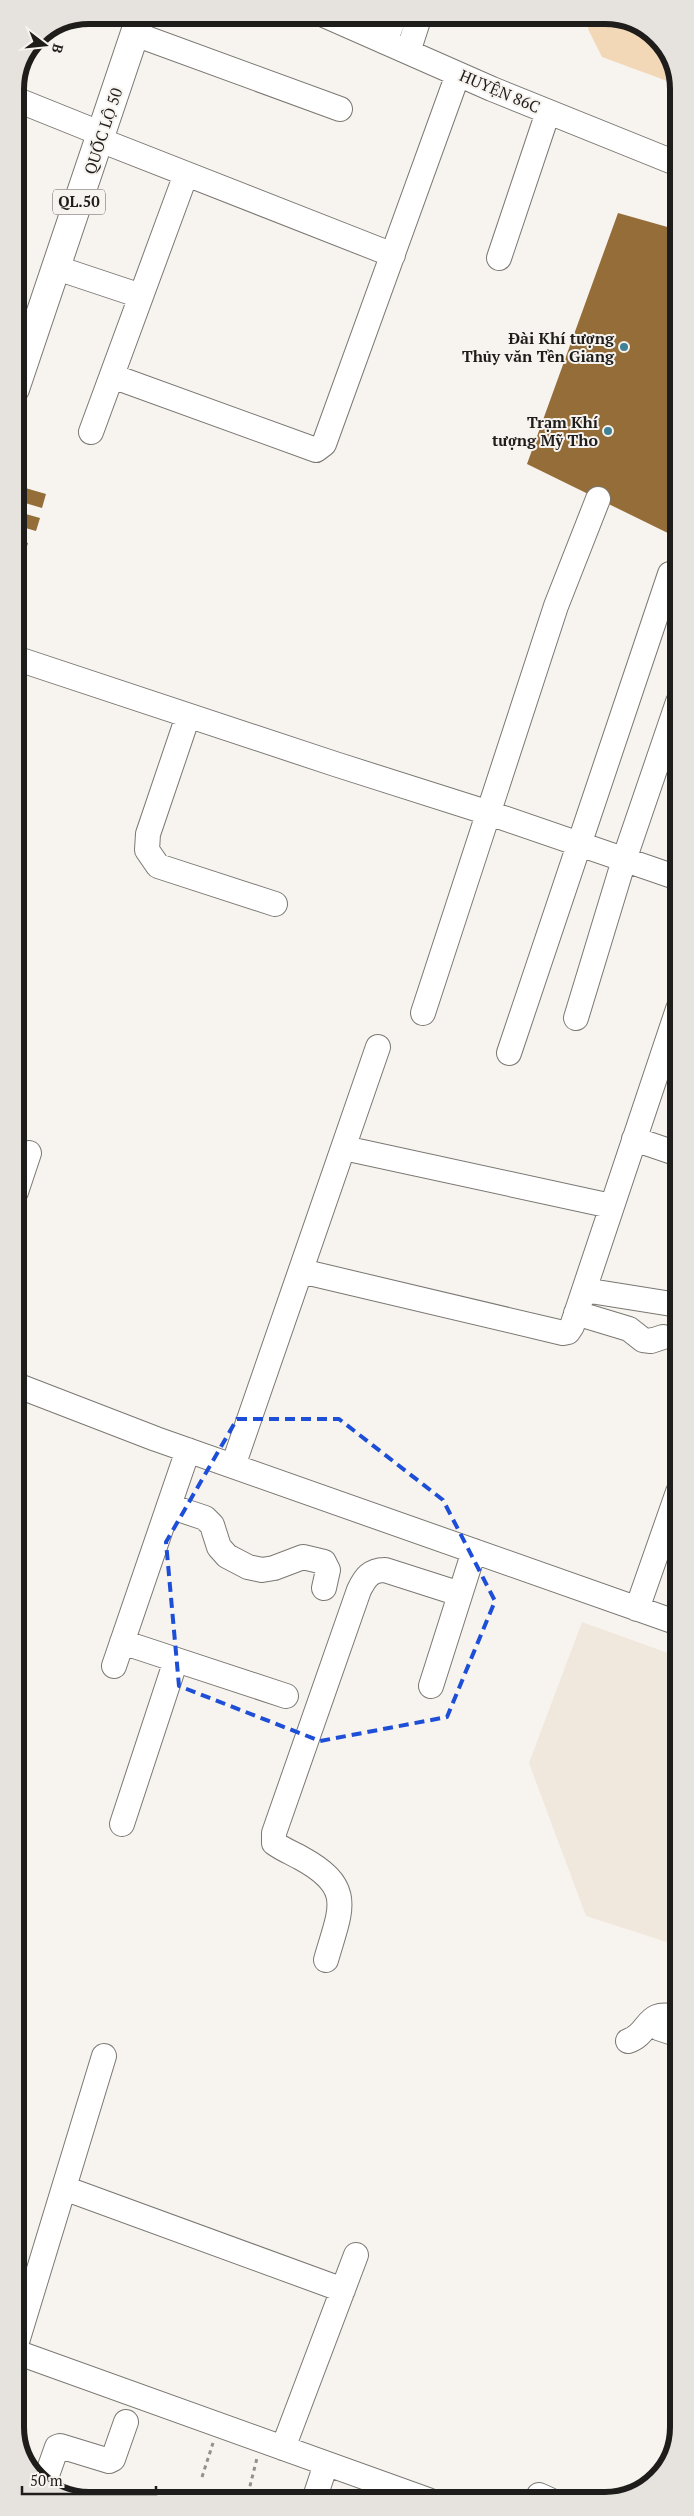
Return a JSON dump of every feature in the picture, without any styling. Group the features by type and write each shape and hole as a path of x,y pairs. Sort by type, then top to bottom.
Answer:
{"highway":[{"name":"QUỐC LỘ 50","path":"24,363 138,25"}],"street":[{"name":"HUYỆN 86C","path":"344,24 548,112 670,161"},
{"path":"385,42 392,24"},
{"path":"408,52 417,24"},
{"path":"138,25 340,109"},
{"path":"112,376 316,450 324,444 458,74"},
{"path":"24,103 186,174 393,255"},
{"path":"499,258 548,112"},
{"path":"91,432 186,174"},
{"path":"57,268 141,296"},
{"path":"423,1013 556,606 598,499"},
{"path":"509,1054 670,574"},
{"path":"24,661 489,813 670,875"},
{"path":"188,716 148,834 147,850 158,866 275,904"},
{"path":"576,1018 624,860 670,725"},
{"path":"301,1271 563,1333 568,1332 572,1326 670,1033"},
{"path":"233,1466 378,1048"},
{"path":"634,1139 670,1151"},
{"path":"344,1148 611,1206"},
{"path":"24,1168 29,1153"},
{"path":"584,1290 670,1304"},
{"path":"576,1313 629,1329 643,1340 651,1341 663,1337"},
{"path":"24,1388 188,1450 670,1621"},
{"path":"114,1666 188,1450"},
{"path":"169,1506 205,1518 212,1525 219,1547 227,1556 248,1567 262,1570 274,1568 303,1557 324,1562 328,1570 324,1588"},
{"path":"637,1609 670,1515"},
{"path":"431,1686 474,1551"},
{"path":"326,1960 340,1911 340,1895 331,1880 302,1858 274,1843 274,1833 359,1590 366,1576 377,1570 385,1570 460,1594"},
{"path":"122,1642 286,1696"},
{"path":"122,1824 176,1660"},
{"path":"628,2041 640,2035 648,2021 653,2020 659,2015 670,2015"},
{"path":"653,2020 658,2028 670,2032"},
{"path":"24,2319 104,2056"},
{"path":"64,2188 343,2290"},
{"path":"273,2445 343,2290 356,2255"},
{"path":"24,2356 130,2410 219,2425 405,2492"},
{"path":"47,2476 57,2447 60,2446 109,2460 113,2459 130,2410"},
{"path":"317,2492 326,2464"}],"path":[{"path":"202,2477 219,2425"},
{"path":"249,2492 273,2445"}],"highlighted area":[{"path":"237,1419 339,1419 443,1500 495,1601 447,1717 320,1741 179,1686 166,1542"}],"shaded area":[{"path":"588,24 610,24 638,32 662,56 669,82 602,57 588,29"},
{"path":"582,1622 670,1654 670,1943 586,1916 529,1763"}],"building":[{"name":"Đài Khí tượng Thủy văn Tền Giang","path":"618,213 670,228 670,534 527,464"},
{"path":"24,488 46,494 42,508 24,503"},
{"path":"24,514 40,518 36,531 24,528"},
{"path":"24,542 28,543 24,556"}],"place":[{"name":"Đài Khí tượng Thủy văn Tền Giang","path":"624,347"},
{"name":"Trạm Khí tượng Mỹ Tho","path":"608,431"}]}
